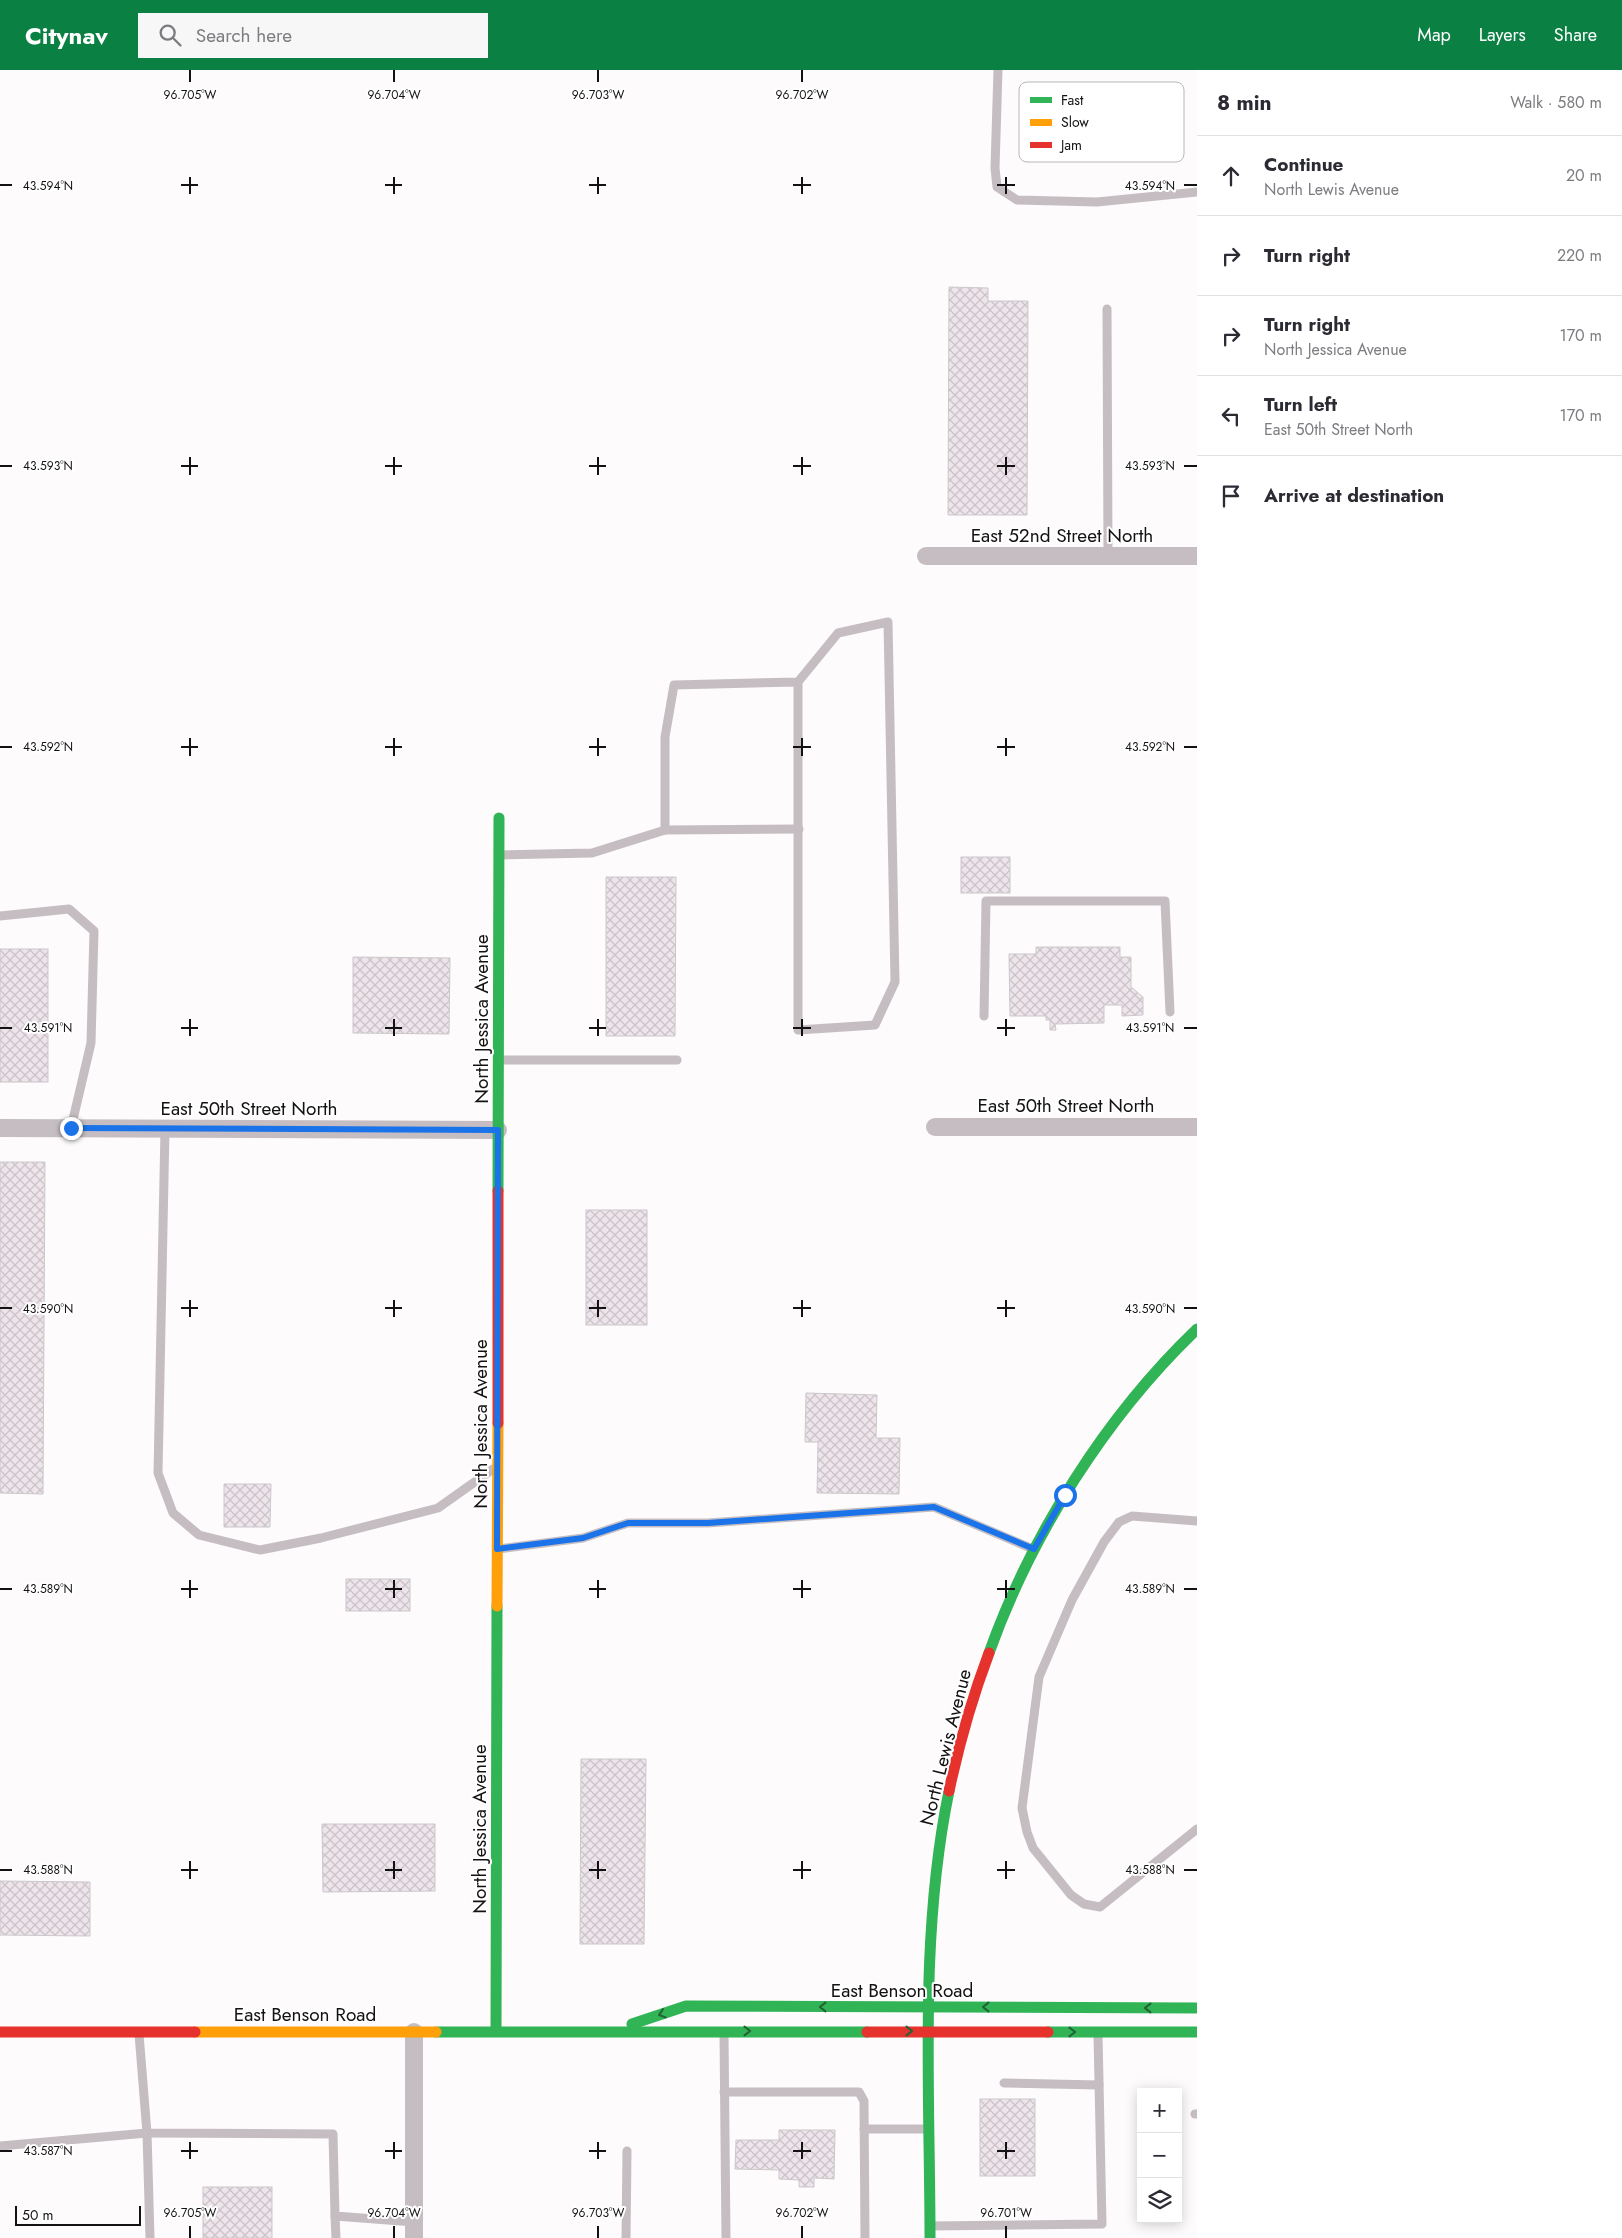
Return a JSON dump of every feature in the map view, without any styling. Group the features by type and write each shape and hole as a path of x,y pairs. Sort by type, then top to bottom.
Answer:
{"street":[{"name":"East 52nd Street North","path":"926,556 1197,556"},
{"name":"North Jessica Avenue","path":"496,2031 499,818"},
{"name":"East 50th Street North","path":"935,1127 1197,1127"},
{"name":"East 50th Street North","path":"0,1128 498,1130"},
{"name":"North Lewis Avenue","path":"930,2232 930,2031 936,1878 955,1766 976,1685 1004,1612 1034,1549 1088,1458 1142,1388 1197,1328"},
{"name":"East Benson Road","path":"610,2031 686,2006 1197,2008"},
{"name":"East Benson Road","path":"0,2032 1197,2032"},
{"path":"414,2032 414,2230"}],"lane":[{"path":"998,70 995,168 997,187 1017,200 1097,202 1197,192"},
{"path":"1108,309 1108,556"},
{"path":"888,622 895,982 875,1025 798,1030 798,682 838,633 888,622"},
{"path":"665,830 665,737 674,685 798,682"},
{"path":"499,855 592,853 665,830 798,829"},
{"path":"984,1016 986,901 1165,901 1170,1012"},
{"path":"0,916 68,909 94,931 91,1043 71,1128"},
{"path":"498,1060 677,1060"},
{"path":"166,1129 158,1474 173,1513 199,1536 260,1550 321,1538 438,1508 498,1466"},
{"path":"497,1549 583,1538 628,1523 708,1523 934,1507 1034,1549"},
{"path":"1197,1521 1132,1516 1119,1522 1104,1542 1072,1600 1039,1677 1022,1808 1027,1832 1033,1848 1071,1895 1084,1904 1100,1907 1197,1829"},
{"path":"724,2031 726,2238"},
{"path":"139,2032 147,2133 150,2238"},
{"path":"930,2232 1102,2224 1098,2032"},
{"path":"1004,2083 1099,2085"},
{"path":"724,2092 859,2092 864,2101 865,2238"},
{"path":"864,2129 930,2129"},
{"path":"0,2146 147,2133 333,2134 336,2238"},
{"path":"626,2238 628,2151"},
{"path":"335,2216 414,2230"}],"building":[{"path":"949,287 988,288 988,301 1028,301 1027,515 948,515"},
{"path":"961,857 1010,857 1010,893 961,893"},
{"path":"606,877 676,877 675,1036 606,1036"},
{"path":"1036,947 1120,947 1120,957 1131,957 1131,987 1143,997 1143,1015 1122,1016 1122,1005 1104,1005 1104,1023 1055,1024 1056,1030 1050,1030 1050,1020 1046,1020 1046,1016 1010,1016 1009,954 1036,954"},
{"path":"0,949 48,949 48,1082 0,1082"},
{"path":"353,957 450,958 449,1034 353,1033"},
{"path":"0,1162 45,1162 43,1494 0,1493"},
{"path":"586,1210 647,1210 647,1325 586,1325"},
{"path":"806,1393 877,1395 876,1438 900,1438 899,1494 817,1493 818,1442 805,1442"},
{"path":"224,1484 271,1484 270,1527 224,1527"},
{"path":"346,1579 410,1579 410,1611 346,1611"},
{"path":"581,1759 646,1759 644,1944 580,1944"},
{"path":"322,1824 435,1824 435,1891 323,1892"},
{"path":"0,1881 90,1882 90,1936 0,1935"},
{"path":"980,2099 1035,2099 1035,2176 980,2176"},
{"path":"779,2130 835,2130 834,2179 814,2178 814,2187 799,2187 799,2180 779,2179 779,2170 735,2169 736,2140 779,2140"},
{"path":"203,2187 272,2187 272,2238 203,2238"}],"traffic: fast":[{"path":"498,1191 499,818"},
{"path":"989,1653 1026,1565 1075,1479 1102,1439 1132,1400 1197,1329"},
{"path":"496,2031 497,1606"},
{"path":"930,2238 928,2070 930,1958 933,1902 949,1791"},
{"path":"632,2024 686,2006 1197,2008"},
{"path":"436,2032 867,2032"},
{"path":"1048,2032 1197,2032"}],"traffic: slow":[{"path":"497,1606 498,1423"},
{"path":"195,2032 436,2032"}],"traffic: jam":[{"path":"498,1191 498,1423"},
{"path":"949,1791 966,1721 989,1653"},
{"path":"0,2032 195,2032"},
{"path":"867,2032 1048,2032"}],"route":[{"path":"71,1128 498,1130 497,1549 583,1538 628,1523 708,1523 934,1507 1034,1549 1065,1495"}]}
